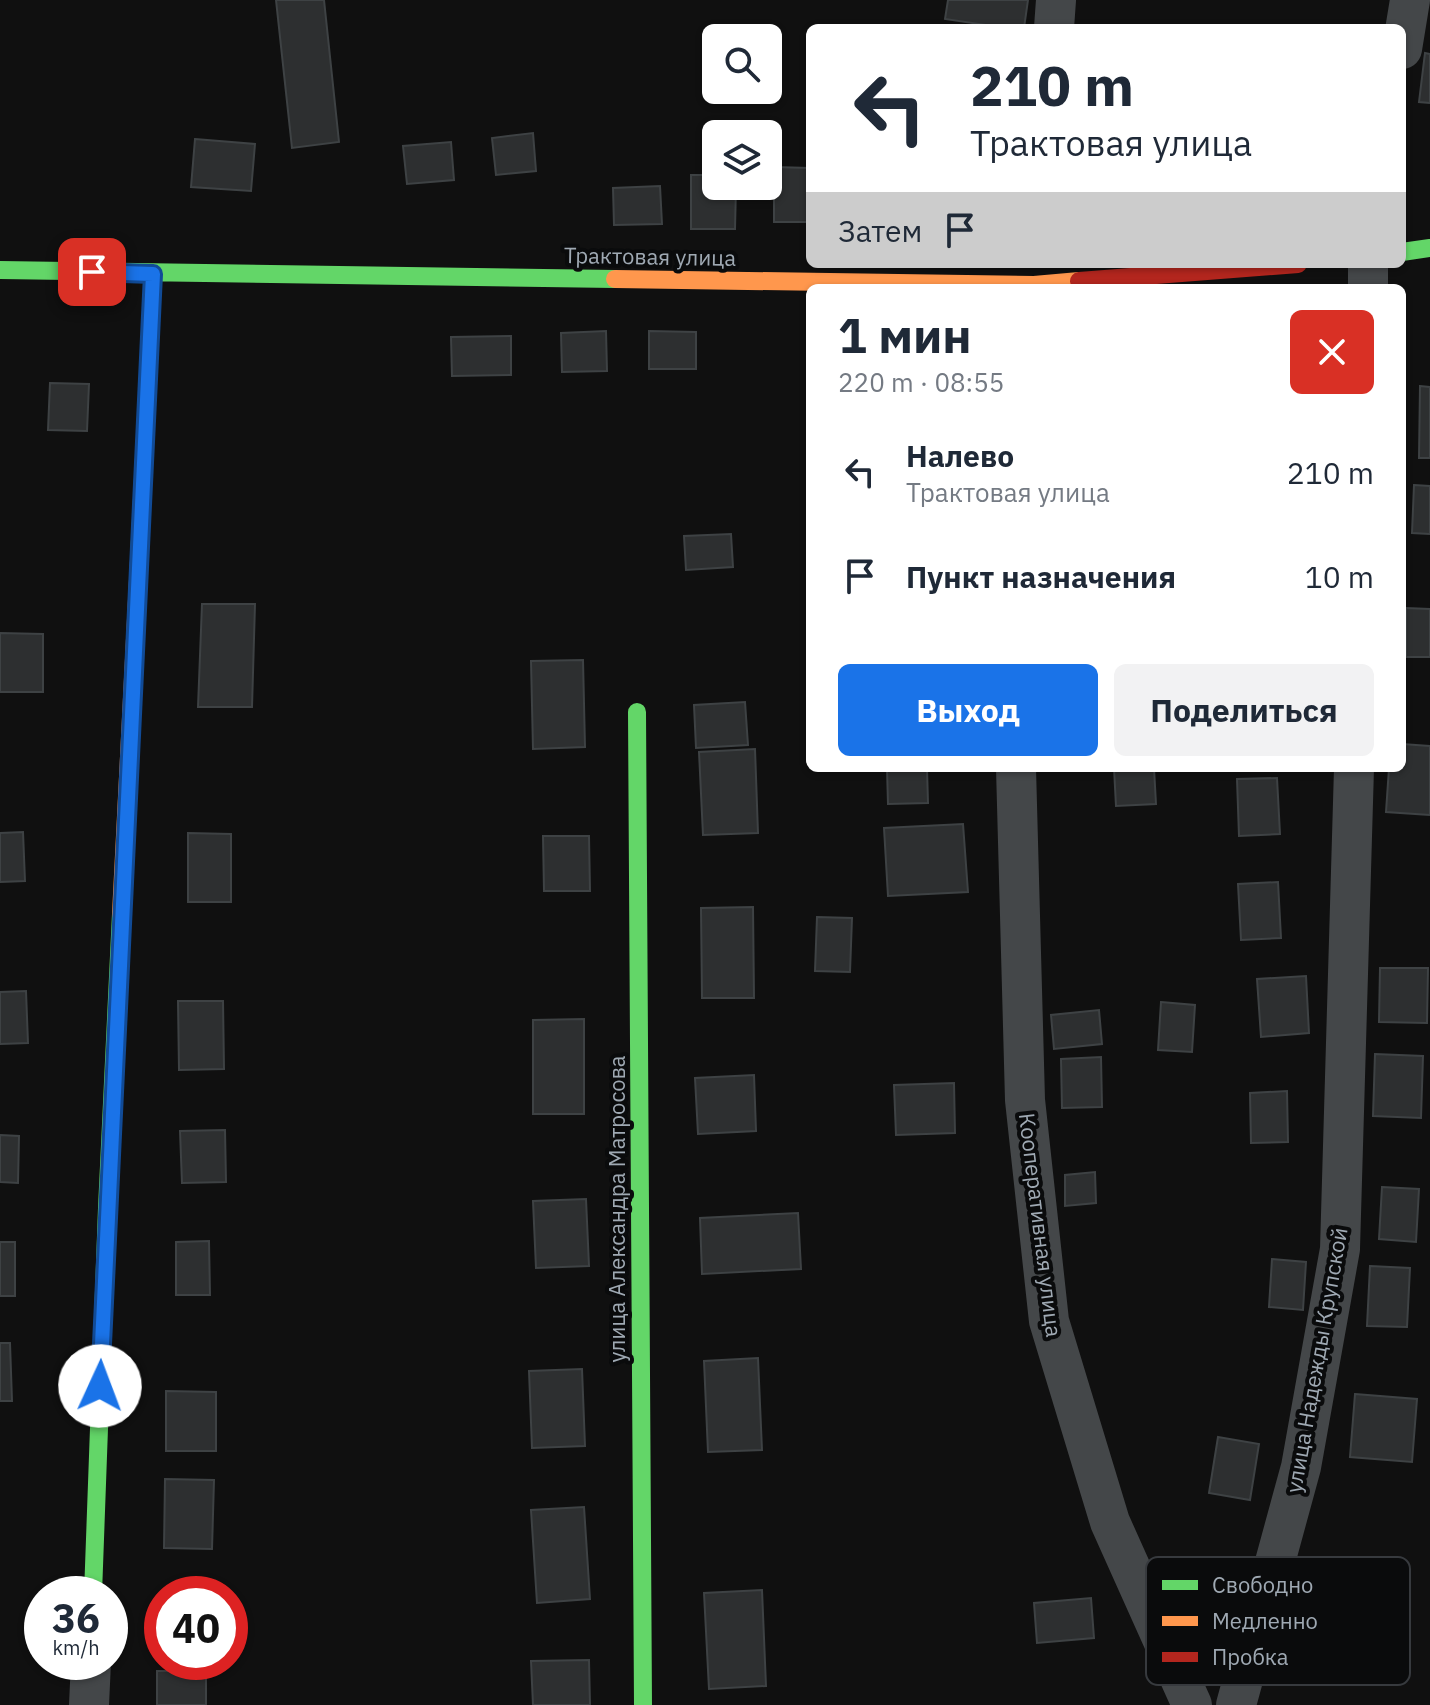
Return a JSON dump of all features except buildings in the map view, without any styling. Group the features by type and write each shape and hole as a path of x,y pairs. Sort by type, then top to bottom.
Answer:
{"main road":[{"path":"1406,251 1430,248"},
{"name":"Трактовая улица","path":"0,270 153,274 1034,279 1228,268"},
{"path":"94,1576 107,1208 153,274"},
{"name":"улица Александра Матросова","path":"637,712 643,1705"}],"street":[{"path":"1054,24 1056,0"},
{"path":"1406,24 1410,0"},
{"name":"Кооперативная улица","path":"1016,772 1025,1100 1049,1321 1110,1522 1146,1602"},
{"name":"улица Надежды Крупской","path":"1276,1557 1301,1467 1340,1249 1354,772"},
{"path":"89,1705 90,1680"},
{"name":"Кооперативная улица","path":"1183,1685 1192,1705"},
{"name":"улица Надежды Крупской","path":"1236,1705 1241,1685"}],"traffic: fast":[{"path":"1406,251 1430,248"},
{"path":"0,270 615,279"},
{"path":"139,560 153,274"},
{"path":"637,712 643,1705"},
{"path":"94,1576 121,914"}],"traffic: slow":[{"path":"615,279 964,284"},
{"path":"1045,284 1079,281"},
{"path":"121,914 139,560"}],"traffic: jam":[{"path":"1079,281 1246,268"}],"route":[{"path":"92,272 153,274 100,1386"}]}
